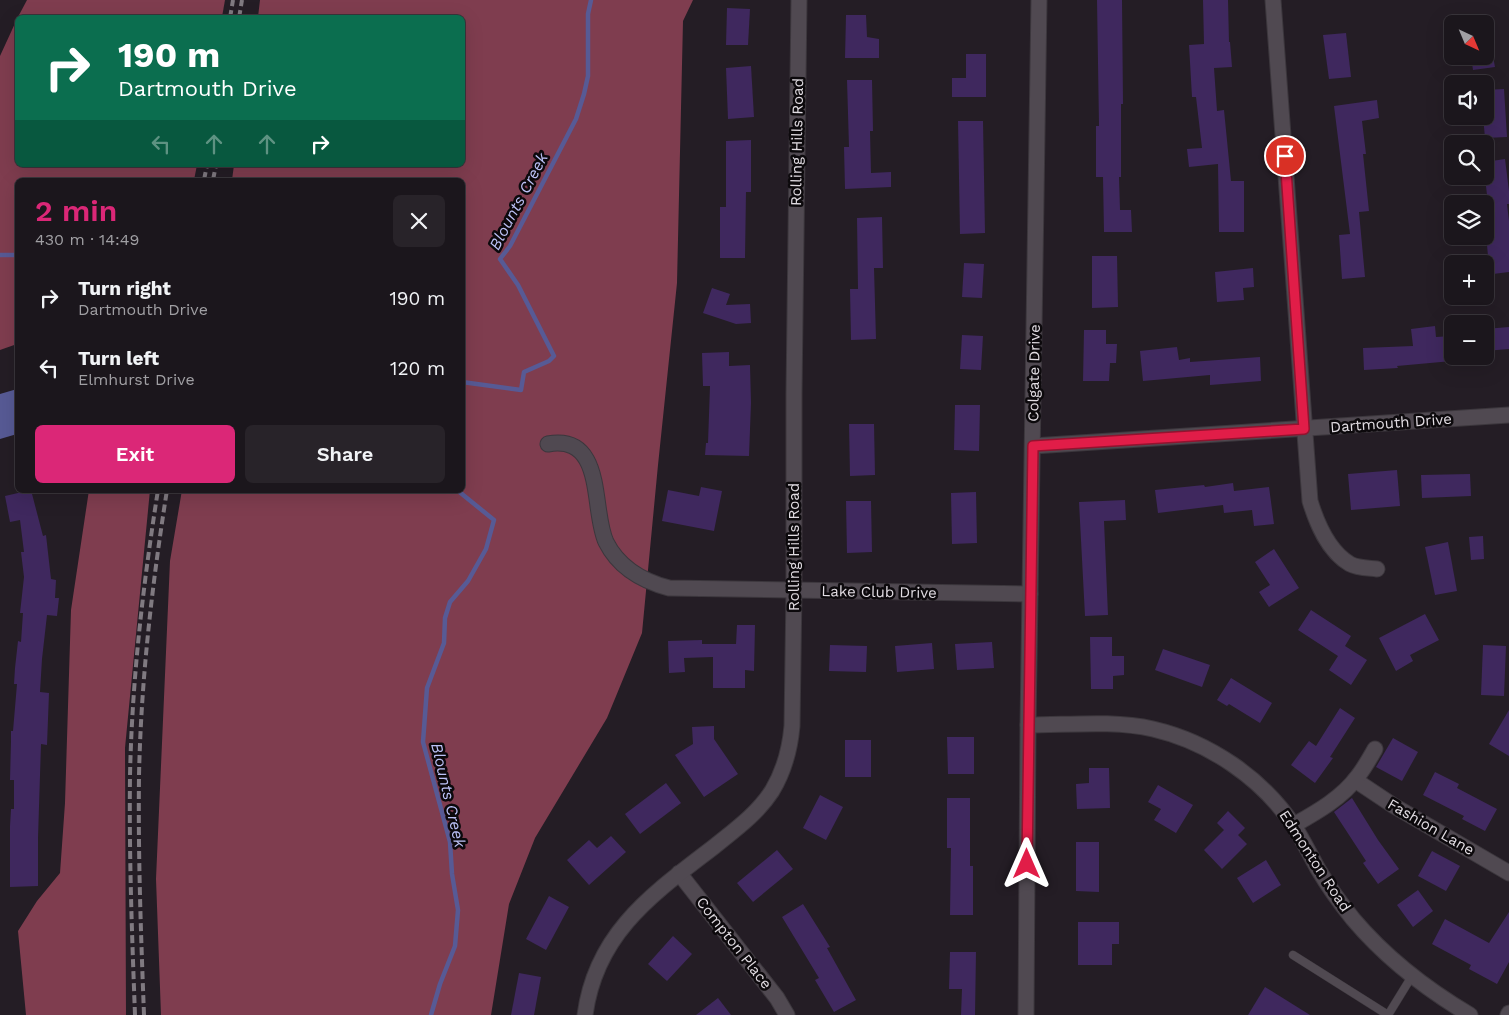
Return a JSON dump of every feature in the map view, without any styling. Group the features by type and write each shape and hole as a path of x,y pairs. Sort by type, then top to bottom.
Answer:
{"street":[{"name":"Rolling Hills Road","path":"585,1015 592,984 600,962 626,922 657,890 746,822 772,791 783,770 790,747 794,590 794,394 799,0"},
{"name":"Colgate Drive","path":"1026,1015 1028,725 1039,0"},
{"path":"1273,0 1310,501 1320,528 1338,555 1351,566 1377,569"},
{"name":"Dartmouth Drive","path":"1033,446 1509,415"},
{"name":"Lake Club Drive","path":"548,444 561,443 571,446 580,451 589,461 593,471 602,529 606,542 624,566 652,584 669,588 1030,594"},
{"name":"Edmonton Road","path":"1028,725 1106,724 1136,726 1195,743 1222,757 1250,777 1281,808 1294,825 1322,874 1353,919 1378,946 1412,976 1470,1015"},
{"path":"1294,825 1336,799 1355,780 1375,749"},
{"name":"Fashion Lane","path":"1355,780 1394,806 1509,873"},
{"name":"Compton Place","path":"679,873 777,998 787,1015"}],"lane":[{"path":"1293,956 1388,1015 1412,976"}],"shaded area":[{"path":"27,0 225,0 222,15 19,15"},
{"path":"260,0 693,0 683,21 677,283 642,633 607,718 535,838 509,904 491,1015 161,1015 156,879 170,561 181,493 465,493 465,178 232,178 234,167 465,167 465,15 258,15"},
{"path":"15,23 15,167 197,167 194,178 15,178 15,345 0,350 0,56"},
{"path":"89,493 150,493 125,748 126,1015 26,1015 18,931 37,901 60,873 65,803 71,610"}],"water":[{"path":"15,390 15,435 0,439 0,394"}],"building":[{"path":"1097,0 1122,0 1123,104 1121,104 1120,210 1131,210 1132,232 1104,232 1103,177 1096,177 1096,126 1099,126"},
{"path":"1203,0 1228,0 1229,42 1232,67 1214,68 1217,111 1224,110 1231,181 1244,181 1244,232 1219,232 1218,164 1189,167 1187,149 1202,148 1196,97 1192,97 1189,45 1204,44"},
{"path":"727,8 750,9 748,45 726,45"},
{"path":"846,15 866,15 867,37 879,39 879,58 845,58"},
{"path":"1346,33 1351,77 1329,79 1323,35"},
{"path":"966,54 986,54 986,97 952,97 952,78 966,78"},
{"path":"1494,62 1495,67 1473,70 1472,65 1494,65"},
{"path":"751,66 754,117 728,119 726,68"},
{"path":"847,80 872,80 873,131 870,131 871,173 891,172 891,187 845,189 844,147 849,147"},
{"path":"1504,89 1507,137 1494,138 1494,135 1485,135 1484,125 1494,125 1494,90"},
{"path":"1377,100 1379,118 1362,121 1366,154 1363,154 1369,211 1359,212 1365,277 1342,279 1339,235 1350,234 1334,106"},
{"path":"958,121 983,121 985,233 960,234"},
{"path":"751,140 751,192 746,192 745,258 720,258 720,207 726,207 726,141"},
{"path":"1505,159 1509,191 1509,204 1507,204 1509,272 1494,274 1494,255 1488,255 1487,245 1494,245 1494,195 1487,195 1486,185 1494,185 1494,161"},
{"path":"882,217 883,268 874,268 876,339 851,340 850,289 858,289 857,218"},
{"path":"1092,256 1117,256 1118,307 1092,308"},
{"path":"964,263 984,264 982,298 962,297"},
{"path":"1253,268 1254,287 1243,288 1244,300 1217,302 1215,272"},
{"path":"712,288 730,294 726,305 750,304 751,323 736,324 703,313"},
{"path":"1435,326 1436,337 1444,336 1444,362 1397,366 1398,368 1364,370 1363,348 1413,346 1411,329"},
{"path":"1509,327 1509,349 1494,350 1494,328"},
{"path":"1084,330 1106,330 1106,344 1117,344 1116,363 1110,363 1109,381 1083,381"},
{"path":"962,335 983,336 981,370 960,369"},
{"path":"1177,347 1179,360 1190,358 1190,362 1260,357 1261,381 1210,385 1210,375 1143,381 1140,351"},
{"path":"729,352 729,366 750,365 749,456 705,455 706,443 708,443 710,386 703,386 702,353"},
{"path":"955,405 980,405 979,451 954,450"},
{"path":"849,424 874,424 875,475 850,476"},
{"path":"1397,470 1400,506 1351,510 1348,474"},
{"path":"1470,474 1471,496 1422,498 1421,475"},
{"path":"1233,483 1234,491 1269,487 1274,524 1254,526 1252,510 1224,513 1223,505 1158,513 1155,490"},
{"path":"701,487 722,491 714,531 662,521 668,490 699,496"},
{"path":"976,492 977,543 952,544 951,493"},
{"path":"18,493 32,493 43,536 46,535 51,579 56,580 55,598 59,598 57,616 47,615 42,659 40,692 49,693 47,745 41,744 38,886 10,887 10,826 11,809 14,809 14,780 10,780 11,731 13,731 17,684 14,684 18,641 21,642 23,613 20,613 24,577 21,552 24,552 20,520 10,522 5,496"},
{"path":"1125,500 1126,520 1104,521 1108,615 1085,616 1079,502"},
{"path":"846,501 871,501 872,552 847,553"},
{"path":"1483,536 1484,559 1471,560 1469,537"},
{"path":"1448,542 1457,591 1435,595 1425,547"},
{"path":"1274,549 1299,588 1269,607 1259,592 1270,585 1255,562"},
{"path":"1311,610 1351,636 1345,646 1367,660 1351,685 1329,670 1338,656 1298,630"},
{"path":"1425,614 1439,640 1410,655 1413,661 1396,671 1379,638"},
{"path":"737,625 755,625 754,671 745,670 745,688 713,688 713,657 684,658 685,672 669,673 668,641 702,640 702,644 736,644"},
{"path":"1090,637 1112,637 1112,656 1124,656 1124,675 1113,676 1113,689 1091,689"},
{"path":"992,642 994,668 957,670 955,644"},
{"path":"932,643 934,669 897,672 895,646"},
{"path":"830,645 867,646 866,672 829,671"},
{"path":"1483,645 1506,646 1504,696 1481,695"},
{"path":"1163,649 1210,665 1202,687 1155,670"},
{"path":"1231,678 1272,703 1260,723 1229,704 1227,706 1217,700"},
{"path":"1340,708 1355,718 1330,757 1333,758 1315,783 1291,765 1309,741 1316,746"},
{"path":"1509,710 1509,756 1489,744"},
{"path":"714,726 714,739 738,774 704,797 675,755 693,744 692,727"},
{"path":"947,737 974,737 974,774 948,774"},
{"path":"1393,738 1418,752 1402,781 1376,767"},
{"path":"845,740 871,740 871,777 845,777"},
{"path":"1089,768 1109,768 1110,808 1077,809 1076,784 1089,783"},
{"path":"1435,772 1459,784 1457,788 1497,809 1485,831 1462,819 1464,816 1423,795"},
{"path":"666,783 681,803 640,834 625,814"},
{"path":"1158,785 1193,805 1176,833 1154,820 1161,809 1148,802"},
{"path":"820,795 843,807 826,840 803,828"},
{"path":"947,798 970,798 970,866 973,866 973,915 950,915 951,848 947,848"},
{"path":"1352,798 1378,840 1399,869 1378,884 1363,863 1366,861 1334,812"},
{"path":"1228,811 1245,828 1238,835 1247,844 1222,869 1204,850 1224,830 1217,823"},
{"path":"611,836 626,852 589,885 567,860 589,840 597,848"},
{"path":"1076,842 1099,842 1099,892 1076,891"},
{"path":"777,850 793,869 753,902 737,883"},
{"path":"1432,851 1460,866 1446,891 1418,876"},
{"path":"1266,860 1281,885 1253,903 1237,878"},
{"path":"1418,890 1433,911 1413,927 1397,905"},
{"path":"549,896 569,907 546,950 526,939"},
{"path":"803,904 830,947 827,948 856,1000 834,1012 815,980 819,978 782,917"},
{"path":"1509,912 1509,962 1497,984 1469,969 1471,965 1432,944 1445,919 1489,943"},
{"path":"1078,922 1119,922 1119,944 1112,944 1112,965 1078,965"},
{"path":"673,936 692,954 667,981 648,964"},
{"path":"950,952 976,952 975,1015 961,1015 962,989 949,989"},
{"path":"519,973 541,977 534,1015 511,1015"},
{"path":"1265,987 1310,1015 1248,1015"},
{"path":"718,998 731,1015 696,1015"}],"waterway":[{"name":"Blounts Creek","path":"465,382 521,390 524,372 549,361 554,356 518,285 500,259 510,246 576,119 588,76 588,14 591,0"},
{"path":"0,255 15,255"},
{"name":"Blounts Creek","path":"431,1015 440,984 455,946 458,910 452,874 450,842 423,742 427,688 444,643 445,618 450,602 468,581 486,549 494,520 461,493"}],"railway":[{"path":"230,15 233,0"},
{"path":"240,15 242,0"},
{"path":"204,178 207,167"},
{"path":"213,178 216,167"},
{"path":"135,1015 130,866 131,740 139,633 158,493"},
{"path":"144,1015 139,866 140,740 148,633 167,493"}],"route":[{"path":"1027,864 1033,446 1304,429 1285,156"}]}
